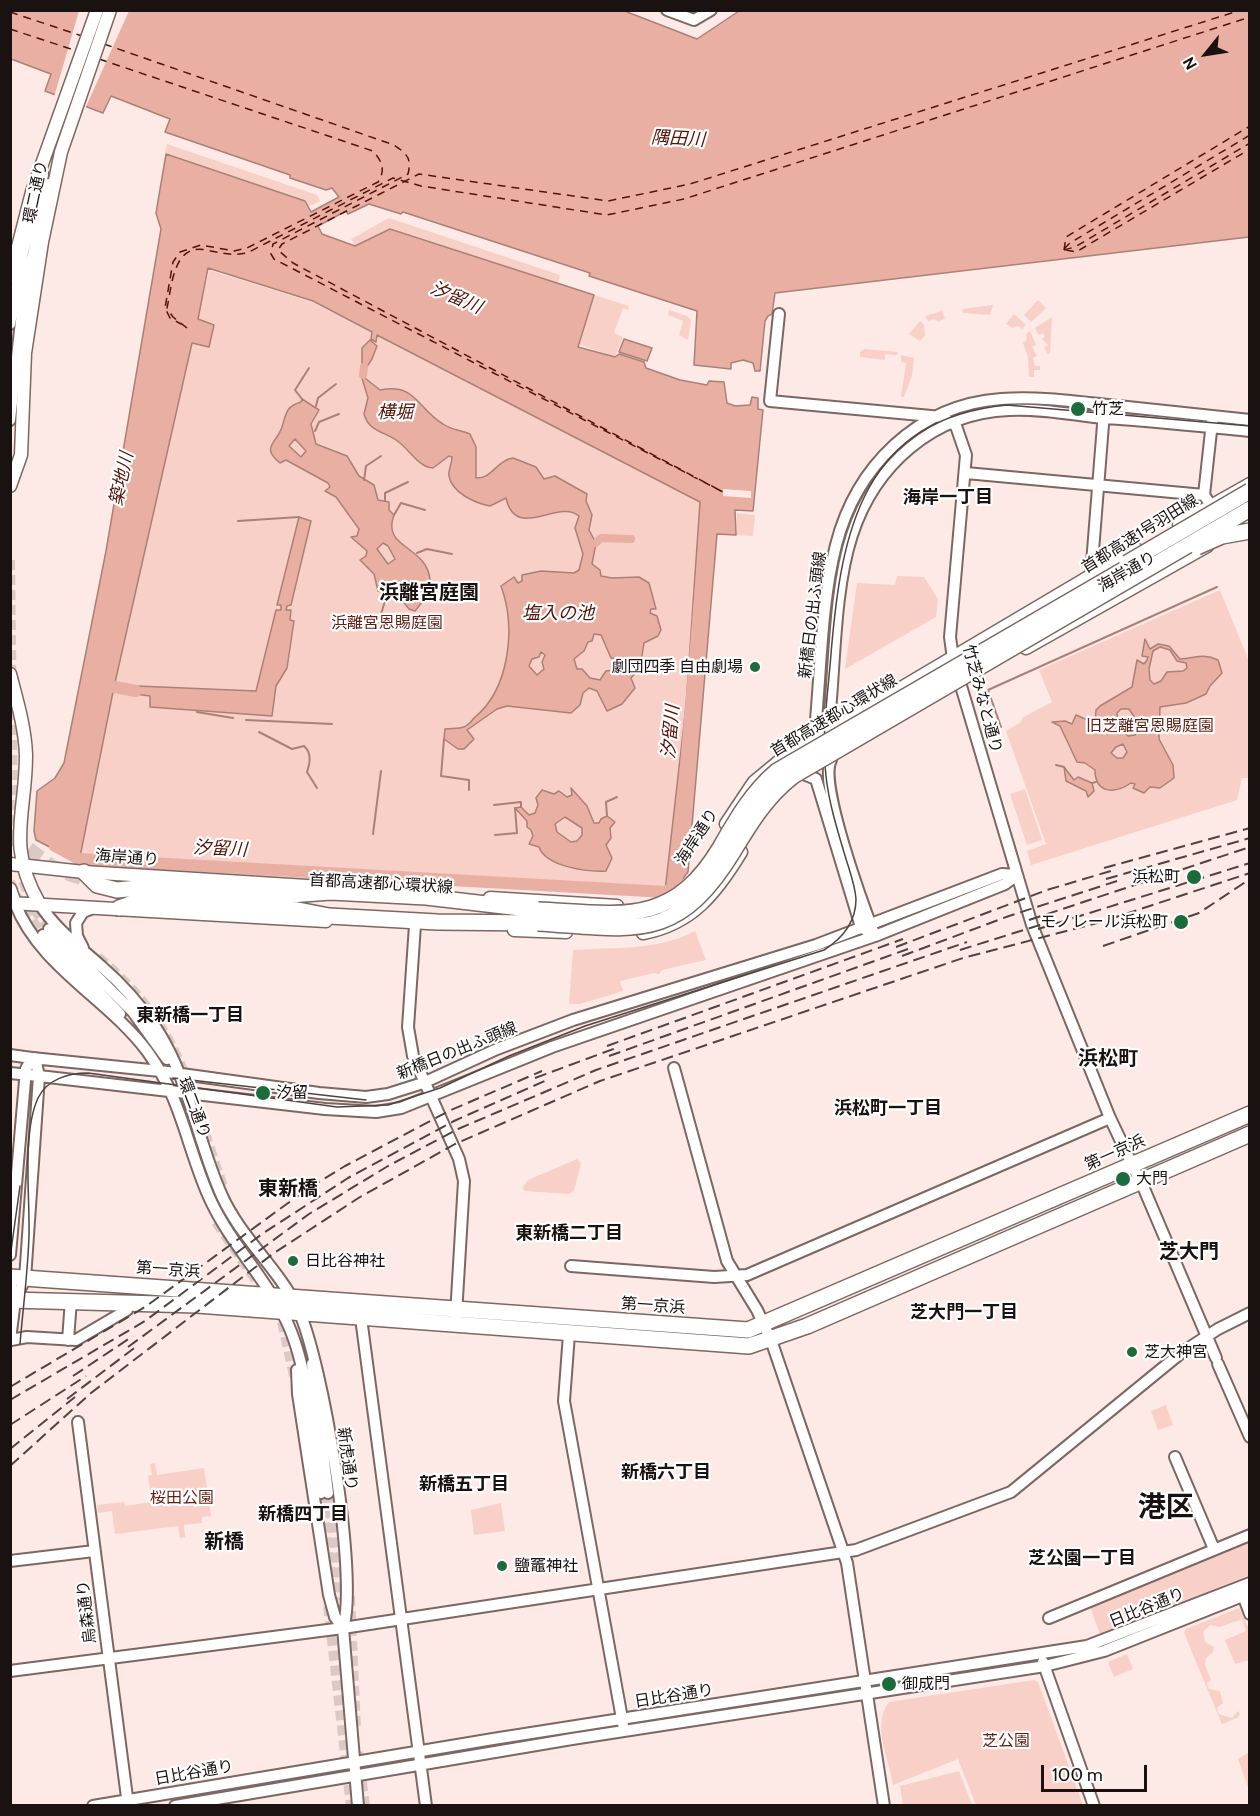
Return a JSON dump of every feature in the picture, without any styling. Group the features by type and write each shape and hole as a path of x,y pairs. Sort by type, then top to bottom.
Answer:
{"highway":[{"name":"首都高速1号羽田線","path":"1054,616 1216,508 1250,491"},
{"name":"首都高速都心環状線","path":"538,916 625,914 652,909 677,897 707,869 745,805 777,771 1054,616 1197,529 1228,518 1249,520"},
{"path":"84,872 104,888 288,908 426,897 538,916"},
{"path":"119,908 146,893 288,895 437,922 538,916"},
{"name":"第一京浜","path":"12,1299 128,1301 361,1318 456,1318 740,1330 764,1325 1250,1114"},
{"name":"第一京浜","path":"15,1280 270,1295 569,1334 755,1346 1250,1134"}],"main road":[{"path":"667,10 694,20 711,10"},
{"name":"環二通り","path":"10,324 23,252 67,112 103,14"},
{"name":"環二通り","path":"10,278 27,206 55,149"},
{"name":"環二通り","path":"10,420 16,355 29,264 55,149"},
{"name":"環二通り","path":"10,486 21,455 23,379 34,281 55,149"},
{"path":"779,314 770,401 902,412 935,416 953,422"},
{"name":"新橋日の出ふ頭線","path":"811,741 815,730 830,583 840,531 858,490 870,471 889,449 911,430 935,416 1001,399 1105,405 1212,422 1250,431"},
{"path":"1091,576 1105,405"},
{"name":"新橋日の出ふ頭線","path":"841,724 832,720 830,711 844,565 856,523 877,484 892,463 928,433 981,413 1012,409 1103,418 1212,422 1250,420"},
{"path":"902,412 909,419 911,430"},
{"name":"竹芝みなと通り","path":"953,422 965,446 966,473 950,637 953,659 1042,952 1101,1092"},
{"path":"1207,500 1212,422"},
{"path":"966,473 1098,485 1207,500 1249,520"},
{"name":"海岸通り","path":"16,864 84,872 608,906 648,904 672,894 686,883 754,782 773,765 1091,576 1207,500 1250,484"},
{"name":"海岸通り","path":"13,903 619,934 643,933 671,926 695,912 713,894 768,809 806,775 1249,520"},
{"path":"953,659 969,666 1005,645 1041,640"},
{"path":"10,674 22,721 26,756 16,864 39,903"},
{"path":"870,707 896,707 945,678 960,686"},
{"path":"831,760 827,774 835,815 866,926"},
{"path":"806,775 816,780 866,926 874,936"},
{"path":"18,835 27,856 45,868"},
{"name":"新橋日の出ふ頭線","path":"10,1055 178,1073 366,1097 388,1094 423,1083 497,1049 573,1020 787,954 1002,874 1017,875"},
{"name":"新橋日の出ふ頭線","path":"10,1073 363,1112 401,1108 552,1047 874,936 1005,884 1017,875"},
{"path":"10,889 13,903"},
{"name":"環二通り","path":"13,903 41,945 143,1046 160,1071 172,1092 211,1201 228,1233 281,1311 297,1356"},
{"name":"環二通り","path":"39,903 45,914 120,984 145,1013 165,1043 198,1120 226,1205 241,1230 290,1297 300,1313 306,1331"},
{"path":"87,954 77,936 76,919 86,910 99,907"},
{"path":"415,925 408,1029 413,1056 459,1160 465,1182 456,1318"},
{"path":"143,1046 108,1000 46,932 133,1012 178,1073"},
{"path":"10,1255 26,1075 33,1058"},
{"path":"33,1058 39,1076 12,1299 11,1340 27,1337 72,1340 127,1310 128,1301"},
{"path":"674,1068 727,1261 771,1340 844,1552 884,1806"},
{"path":"1101,1092 1110,1118 1133,1164"},
{"path":"1101,1092 1115,1116 1140,1181 1250,1437"},
{"path":"571,1266 736,1277 747,1275 1110,1118"},
{"path":"186,1128 190,1120 198,1120"},
{"path":"71,1300 72,1340"},
{"path":"10,1671 342,1628 856,1550 1011,1492 1181,1353 1206,1336 1250,1313"},
{"path":"361,1318 426,1806"},
{"path":"297,1356 325,1493 306,1331"},
{"name":"新虎通り","path":"306,1331 321,1381 342,1533 348,1605 342,1628 358,1806"},
{"path":"569,1334 564,1401 624,1731"},
{"name":"新虎通り","path":"297,1356 297,1386 329,1595 335,1617 342,1628"},
{"name":"烏森通り","path":"78,1422 127,1803"},
{"path":"1175,1457 1214,1550"},
{"path":"1049,1618 1250,1534"},
{"path":"10,1561 94,1551"},
{"name":"日比谷通り","path":"175,1806 354,1775 419,1758 621,1719 1035,1656 1087,1646 1119,1636 1250,1583"},
{"path":"1246,1594 1250,1614"},
{"name":"日比谷通り","path":"93,1806 127,1803 353,1763 419,1758 624,1731 1045,1666 1104,1651 1246,1594"},
{"path":"1045,1666 1053,1653"},
{"path":"1035,1656 1042,1659 1045,1666 1094,1806"}],"green space":[{"path":"167,144 317,195 320,201 308,207 305,201 165,153"},
{"path":"389,218 560,275 558,283 390,228 355,246 351,239"},
{"name":"浜離宮恩賜庭園","path":"209,270 312,302 372,333 371,339 376,341 376,335 701,502 686,706 665,891 80,858 114,687 192,343 209,347 214,325 198,319"},
{"path":"594,295 629,306 628,310 623,308 614,333 623,337 615,357 578,344"},
{"path":"1038,300 1046,308 1031,322 1024,315"},
{"path":"993,305 990,315 963,313 962,309"},
{"path":"669,310 687,316 691,320 688,340 679,335 683,321 668,315"},
{"path":"942,311 945,318 938,322 934,319 928,321 925,316"},
{"path":"1014,314 1026,325 1022,329 1018,326 1012,328 1006,324"},
{"path":"1052,317 1050,353 1048,354 1044,348 1048,345 1042,339 1045,337 1043,333 1039,335 1035,328"},
{"path":"920,321 924,325 925,335 920,341 909,334"},
{"path":"1030,331 1036,345 1032,347 1037,356 1033,358 1035,366 1040,366 1040,370 1034,370 1034,377 1029,377 1028,357 1023,343 1027,340 1026,334"},
{"path":"864,349 898,352 897,355 885,354 885,360 860,357 860,352"},
{"path":"901,355 914,358 912,376 904,397 901,397 906,363 901,362"},
{"path":"737,513 755,515 753,536 736,535"},
{"path":"897,576 924,577 938,599 936,617 845,669 857,583 895,585"},
{"name":"旧芝離宮恩賜庭園","path":"1220,590 1249,661 1249,778 1242,778 1237,800 1031,865 1027,851 1046,844 1006,731 1021,722 1022,718 1052,702 1039,670"},
{"path":"1025,789 1042,840 1027,845 1010,794"},
{"path":"695,931 706,960 662,970 659,974 654,973 620,981 623,991 580,1004 569,1004 573,950 651,945"},
{"path":"577,1159 581,1163 574,1191 569,1194 525,1191 522,1188 528,1180"},
{"path":"1166,1405 1173,1425 1158,1430 1151,1411"},
{"name":"桜田公園","path":"155,1463 157,1475 204,1468 211,1516 202,1517 202,1523 184,1525 185,1537 180,1538 178,1526 115,1534 112,1511 98,1513 97,1505 124,1502 125,1506 152,1502 148,1476 152,1475 150,1464"},
{"path":"501,1503 505,1531 474,1535 471,1510"},
{"path":"1249,1540 1249,1575 1100,1635 1090,1606"},
{"path":"1239,1608 1249,1629 1249,1660 1235,1664 1225,1640 1246,1631 1242,1619 1220,1627 1210,1625 1203,1632 1205,1642 1214,1647 1213,1652 1206,1658 1205,1665 1211,1680 1207,1683 1209,1689 1220,1691 1223,1703 1217,1708 1219,1714 1232,1718 1238,1711 1240,1714 1237,1718 1222,1724 1184,1633 1186,1629"},
{"path":"1127,1654 1133,1669 1114,1677 1108,1662"},
{"name":"芝公園","path":"1034,1680 1038,1682 1083,1805 976,1805 958,1759 893,1785 881,1731 881,1721 889,1702"},
{"path":"1249,1752 1249,1790 1238,1759"},
{"path":"959,1771 972,1805 903,1805 900,1786"}],"water":[{"path":"622,10 697,39 739,11 1249,11 1249,237 775,293 772,314 765,321 760,371 755,371 753,363 743,360 731,363 731,369 694,365 697,311 589,276 590,273 403,212 401,214 369,204 348,214 346,211 318,226 322,234 355,246 390,229 594,295 578,347 615,357 619,354 644,362 646,368 680,380 707,385 709,381 724,382 727,403 735,406 750,405 752,397 758,398 758,409 763,410 753,511 735,510 736,535 717,534 688,872 680,882 665,891 686,706 700,502 377,335 376,342 371,339 372,332 313,301 208,268 198,319 214,325 209,347 192,343 114,687 79,862 36,840 34,831 37,791 55,778 64,763 106,551 161,229 156,213 166,154 305,201 311,212 339,197 332,188 326,190 290,178 290,175 165,132 170,119 111,96 103,113 45,91 51,74 11,59 10,11"},
{"path":"624,339 652,348 647,361 619,352"},
{"path":"370,340 377,346 366,368 362,367 362,348"},
{"name":"塩入の池","path":"361,375 380,390 392,389 409,393 443,424 470,434 476,447 476,478 486,476 507,459 513,458 536,467 544,479 555,476 587,494 586,501 592,515 589,530 596,543 592,564 600,570 601,576 639,577 649,583 656,609 651,609 650,613 657,616 661,630 658,636 644,643 640,668 631,678 635,688 622,704 607,711 597,691 589,688 583,693 580,705 571,713 507,706 497,709 467,730 474,739 464,749 458,749 444,739 445,729 459,728 471,722 496,691 507,656 509,638 506,602 501,586 514,577 518,583 522,581 522,575 541,571 574,573 579,570 583,554 575,528 579,516 570,512 560,512 538,517 519,517 511,511 506,498 490,506 465,496 451,482 449,476 452,457 449,456 433,468 424,465 395,439 370,425 364,414 368,398","holes":["594,634 601,635 611,658 617,659 615,670 606,671 600,680 590,678 582,669 577,669 574,659 584,651 588,642 592,641","541,652 545,655 542,662 544,669 537,675 529,666 532,659 539,657"]},
{"path":"302,399 319,410 311,424 316,444 347,456 359,476 374,485 378,500 389,502 389,510 394,515 392,526 394,535 421,560 427,569 430,580 422,594 422,602 415,611 409,609 393,589 384,587 382,592 378,591 374,574 360,560 366,556 367,551 351,537 357,536 359,529 336,497 325,491 330,487 328,483 286,460 280,463 271,453 272,445 280,432 287,411","holes":["295,439 306,451 301,457 289,446","383,543 388,546 395,559 388,564 377,549"]},
{"path":"299,517 311,521 291,605 287,606 286,610 291,610 290,620 294,621 287,668 276,686 272,716 150,707 150,696 135,694 137,686 256,691 276,610 281,610 281,605 277,605"},
{"path":"1145,639 1150,649 1158,644 1169,646 1180,659 1203,656 1218,660 1222,673 1206,694 1186,703 1160,707 1159,739 1173,765 1174,778 1160,788 1150,787 1144,793 1133,788 1135,784 1131,783 1119,789 1107,790 1098,784 1095,770 1085,763 1077,762 1060,726 1052,722 1065,721 1072,724 1076,715 1095,723 1096,710 1100,706 1132,687 1137,660 1144,664 1148,657 1142,656","holes":["1160,647 1170,650 1177,661 1186,663 1187,668 1183,671 1167,672 1161,681 1154,684 1150,680 1149,669 1153,651","1121,709 1129,709 1141,727 1135,735 1128,736 1118,726 1117,713","1123,744 1127,752 1123,758 1117,758 1111,753"]},
{"path":"1064,767 1074,780 1078,777 1092,783 1094,791 1088,797 1086,791 1066,781"},
{"path":"571,788 587,806 594,823 599,823 607,816 615,822 610,828 611,838 606,845 612,858 606,871 579,869 559,864 543,854 539,847 529,844 533,836 531,830 527,827 527,821 515,808 521,807 529,815 535,813 538,805 536,798 542,790 554,794 559,791 567,797 572,795","holes":["565,817 582,828 582,835 577,841 571,842 557,832 555,824"]}],"pier":[{"path":"79,11 129,11 85,109 54,97"},
{"path":"723,489 751,491 751,498 723,496"}],"waterway":[{"name":"汐留川","path":"196,205 714,430 676,886 665,892 79,859 55,846 79,781 196,205"},
{"path":"363,375 364,367"},
{"path":"302,399 295,390 309,368"},
{"path":"316,406 318,398 336,384"},
{"path":"315,431 319,422 339,414"},
{"path":"364,480 366,466 381,456"},
{"path":"385,501 385,493 408,482"},
{"path":"394,515 401,503 425,510"},
{"path":"238,521 299,517"},
{"path":"596,543 601,538 631,539"},
{"path":"417,553 427,549 452,554"},
{"path":"1001,727 988,690 1217,587"},
{"path":"378,624 385,601 382,592"},
{"path":"99,684 136,691"},
{"path":"197,712 233,718"},
{"path":"246,720 332,724"},
{"path":"259,732 292,749 304,746 309,755 307,772 317,788"},
{"path":"444,739 441,776 469,780 469,790"},
{"path":"1056,765 1064,767"},
{"path":"373,834 381,771"},
{"path":"1092,783 1096,782"},
{"path":"607,816 606,802 617,797"},
{"path":"494,805 521,802 521,807"},
{"path":"495,835 517,833 515,808"}],"ferry route":[{"path":"104,44 394,145 409,160 408,174 273,244 271,254 274,259 723,492 293,263 278,250 282,244 419,174 608,201 690,184 1241,10"},
{"path":"10,12 82,36"},
{"path":"187,328 173,317 167,308 176,268 180,259 187,253 195,250 231,254 247,253 393,178 421,186 607,215 684,199 1250,17"},
{"path":"10,29 77,51"},
{"path":"99,59 373,151 382,166 382,174 378,182 247,248 234,251 201,245 180,252 173,262 165,308 170,318 181,324"},
{"path":"1064,250 1066,237 1250,126"},
{"path":"1064,249 1070,243 1250,135"},
{"path":"1064,250 1075,247 1250,143"},
{"path":"1066,250 1076,252 1250,149"}],"tunnel":[{"path":"10,560 13,804 16,832"},
{"path":"10,835 52,867 101,885"},
{"path":"23,881 36,912 49,929"},
{"path":"10,882 22,907 43,935"},
{"path":"98,957 127,984 149,1010 167,1037 191,1092 224,1189"},
{"path":"216,1222 268,1298"},
{"path":"282,1322 295,1380"},
{"path":"321,1493 334,1601"},
{"path":"328,1493 343,1600"},
{"path":"350,1596 356,1728"},
{"path":"328,1606 351,1806"},
{"path":"358,1752 365,1806"}],"tram line":[{"path":"20,1344 27,1276 30,1129 38,1098 47,1086 59,1078 88,1073 337,1107 388,1105 440,1088 509,1056 585,1026 824,950 842,935 854,915 856,899 827,786 825,761 827,699 835,609 842,566 853,525 868,489 890,458 920,433 958,415 1007,405 1250,426"},
{"path":"173,1078 366,1100"},
{"path":"10,1258 20,1186"}],"railway":[{"path":"1104,868 1250,828"},
{"path":"1106,879 1250,838"},
{"path":"1029,920 1250,847"},
{"path":"1038,929 1250,863"},
{"path":"896,947 1047,890 1114,870"},
{"path":"10,1466 91,1393 274,1253 360,1197 455,1144 600,1081 963,958 1101,922 1250,873"},
{"path":"1103,946 1199,913 1250,879"},
{"path":"902,956 1009,916 1117,881"},
{"path":"960,950 1046,923"},
{"path":"607,1046 903,939"},
{"path":"128,1347 309,1214 388,1166 458,1129 596,1070 967,942"},
{"path":"609,1056 908,949"},
{"path":"535,1078 616,1048"},
{"path":"10,1387 145,1307 306,1190 345,1166 451,1110 542,1071"},
{"path":"10,1400 145,1321 262,1234 348,1178 454,1121 547,1080"},
{"path":"73,1376 133,1336"},
{"path":"67,1399 137,1346"},
{"path":"10,1425 86,1376"},
{"path":"10,1449 75,1397"}],"place":[{"name":"竹芝","path":"1078,409"},
{"name":"劇団四季 自由劇場","path":"755,667"},
{"name":"浜松町","path":"1194,877"},
{"name":"モノレール浜松町","path":"1181,922"},
{"name":"汐留","path":"263,1093"},
{"name":"大門","path":"1123,1179"},
{"name":"日比谷神社","path":"293,1261"},
{"name":"芝大神宮","path":"1132,1352"},
{"name":"鹽竈神社","path":"502,1566"},
{"name":"御成門","path":"889,1684"}],"district":[{"name":"海岸一丁目","path":"948,498"},
{"name":"浜離宮庭園","path":"429,593"},
{"name":"東新橋一丁目","path":"190,1016"},
{"name":"浜松町","path":"1108,1059"},
{"name":"浜松町一丁目","path":"888,1109"},
{"name":"東新橋","path":"288,1189"},
{"name":"東新橋二丁目","path":"569,1234"},
{"name":"芝大門","path":"1189,1252"},
{"name":"芝大門一丁目","path":"964,1313"},
{"name":"新橋六丁目","path":"666,1473"},
{"name":"新橋五丁目","path":"464,1485"},
{"name":"港区","path":"1166,1508"},
{"name":"新橋四丁目","path":"303,1515"},
{"name":"新橋","path":"224,1542"},
{"name":"芝公園一丁目","path":"1082,1559"}],"water label":[{"name":"隅田川","path":"678,139"},
{"name":"横堀","path":"395,413"},
{"name":"築地川","path":"122,479"}]}
